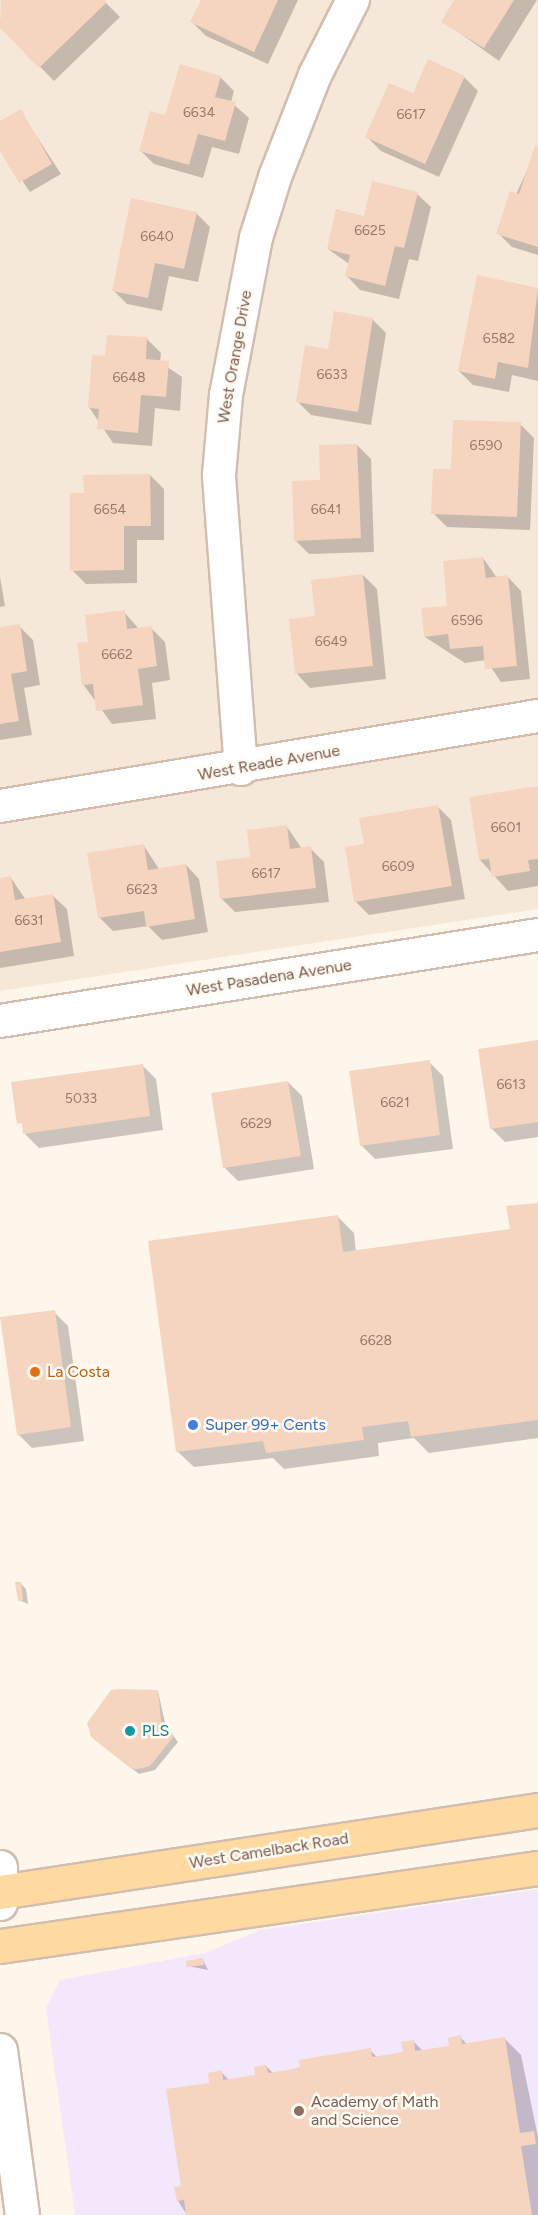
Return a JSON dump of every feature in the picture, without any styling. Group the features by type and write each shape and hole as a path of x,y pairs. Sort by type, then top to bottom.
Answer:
{"main road":[{"name":"West Camelback Road","path":"1,1888 538,1810"},
{"path":"0,1946 538,1868"},
{"path":"0,2050 21,2215"}],"street":[{"name":"West Orange Drive","path":"241,769 219,475 225,395 256,238 274,177 315,75 353,0"},
{"name":"West Reade Avenue","path":"0,806 241,769 538,716"},
{"name":"West Pasadena Avenue","path":"0,1021 538,935"}],"shaded area":[{"path":"0,0 538,0 538,909 0,991"},
{"name":"Academy of Math and Science","path":"538,1889 538,2215 75,2215 46,2008 60,1980 205,1953 261,1930"}],"building":[{"path":"1,0 105,0 107,2 39,68 0,28"},
{"path":"201,0 278,0 254,52 190,22"},
{"path":"454,0 514,0 484,48 441,22"},
{"path":"428,59 465,76 425,164 365,137 389,83 413,93"},
{"path":"180,64 221,76 215,97 236,102 225,141 198,134 189,165 139,151 150,111 165,115"},
{"path":"21,109 52,164 19,183 0,151 0,121"},
{"path":"535,145 538,146 538,247 496,234 510,191 519,194"},
{"path":"372,181 418,192 404,248 395,246 385,286 345,276 350,255 327,249 336,209 364,216"},
{"path":"131,198 197,212 184,269 155,263 148,298 112,291"},
{"path":"477,275 538,288 528,368 498,362 495,379 458,371"},
{"path":"334,311 373,318 358,412 296,402 305,345 328,349"},
{"path":"107,335 147,337 146,359 169,361 166,397 141,395 138,433 97,429 99,409 88,408 92,355 105,356"},
{"path":"453,420 521,422 517,517 431,514 433,469 451,469"},
{"path":"357,444 361,538 294,541 292,481 320,480 319,445"},
{"path":"150,474 151,526 124,526 124,570 70,571 70,493 84,493 83,475"},
{"path":"483,557 486,578 508,575 517,666 485,669 483,646 450,649 448,634 424,637 421,608 447,606 443,561"},
{"path":"363,574 373,666 295,674 289,619 315,616 311,580"},
{"path":"125,610 127,629 152,626 157,666 138,669 143,705 96,711 93,684 82,685 77,643 88,642 85,615"},
{"path":"20,624 27,671 11,674 19,721 0,724 0,627"},
{"path":"538,786 538,859 528,860 530,871 492,877 489,859 479,860 469,797"},
{"path":"438,805 452,886 354,902 345,847 364,844 359,818"},
{"path":"287,825 290,849 311,846 316,888 220,899 216,861 250,857 247,830"},
{"path":"144,844 148,870 186,864 195,919 146,927 144,911 98,918 87,853"},
{"path":"11,876 15,900 53,894 61,942 0,952 0,878"},
{"path":"538,1040 538,1122 490,1129 478,1049"},
{"path":"430,1060 440,1135 360,1146 349,1071"},
{"path":"143,1064 150,1116 23,1134 22,1123 17,1124 11,1082"},
{"path":"288,1081 301,1156 223,1168 211,1093"},
{"path":"538,1203 538,1420 411,1437 408,1421 362,1427 364,1440 266,1453 263,1441 176,1452 148,1241 338,1215 343,1252 510,1229 506,1206"},
{"name":"La Costa","path":"55,1310 71,1427 17,1435 0,1317"},
{"path":"15,1582 21,1582 23,1600 18,1601"},
{"name":"PLS","path":"111,1690 158,1690 161,1721 174,1736 150,1766 133,1770 91,1737 87,1723"},
{"path":"203,1958 204,1965 186,1967 186,1961"},
{"path":"461,2035 462,2044 505,2037 520,2133 534,2131 536,2144 521,2146 532,2215 186,2215 184,2200 177,2201 174,2187 181,2186 166,2089 209,2083 208,2073 222,2070 223,2080 255,2075 254,2067 266,2065 268,2073 300,2068 299,2060 371,2048 372,2057 403,2052 401,2042 414,2040 415,2051 449,2046 448,2038"}],"place":[{"name":"La Costa","path":"35,1372"},
{"name":"Super 99+ Cents","path":"193,1425"},
{"name":"PLS","path":"130,1731"},
{"name":"Academy of Math and Science","path":"299,2111"}]}
